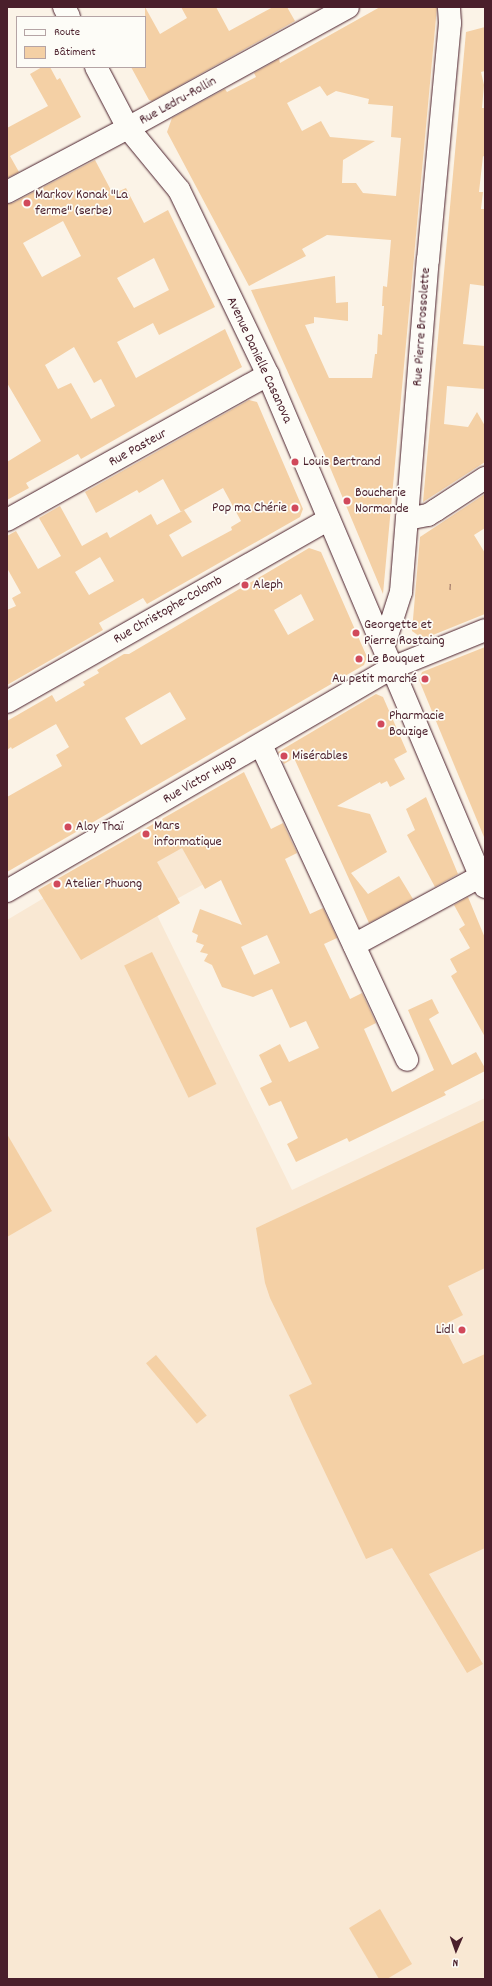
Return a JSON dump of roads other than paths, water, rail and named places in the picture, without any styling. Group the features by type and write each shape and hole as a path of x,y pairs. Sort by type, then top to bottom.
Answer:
{"street":[{"path":"64,7 69,16"},
{"name":"Rue Ledru-Rollin","path":"7,192 128,128 322,13 348,7"},
{"name":"Rue Pierre Brossolette","path":"384,645 401,592 428,260 450,23 449,7"},
{"name":"Avenue Danielle Casanova","path":"97,68 128,128 179,190 268,375 483,881"},
{"name":"Rue Pasteur","path":"7,520 268,375"},
{"path":"407,519 428,515 485,478"},
{"name":"Rue Christophe-Colomb","path":"7,702 329,519"},
{"name":"Rue Victor Hugo","path":"7,891 392,668 485,630"},
{"path":"261,745 407,1060"},
{"path":"354,945 483,881"}],"place":[{"name":"Markov Konak \"La ferme\" (serbe)","path":"27,203"},
{"name":"Louis Bertrand","path":"295,462"},
{"name":"Boucherie Normande","path":"347,501"},
{"name":"Pop ma Chérie","path":"295,508"},
{"name":"Aleph","path":"245,585"},
{"name":"Georgette et Pierre Rostaing","path":"356,633"},
{"name":"Le Bouquet","path":"359,659"},
{"name":"Au petit marché","path":"425,679"},
{"name":"Pharmacie Bouzige","path":"381,724"},
{"name":"Misérables","path":"284,756"},
{"name":"Aloy Thaï","path":"68,827"},
{"name":"Mars informatique","path":"146,834"},
{"name":"Atelier Phuong","path":"57,884"},
{"name":"Lidl","path":"462,1330"}]}
